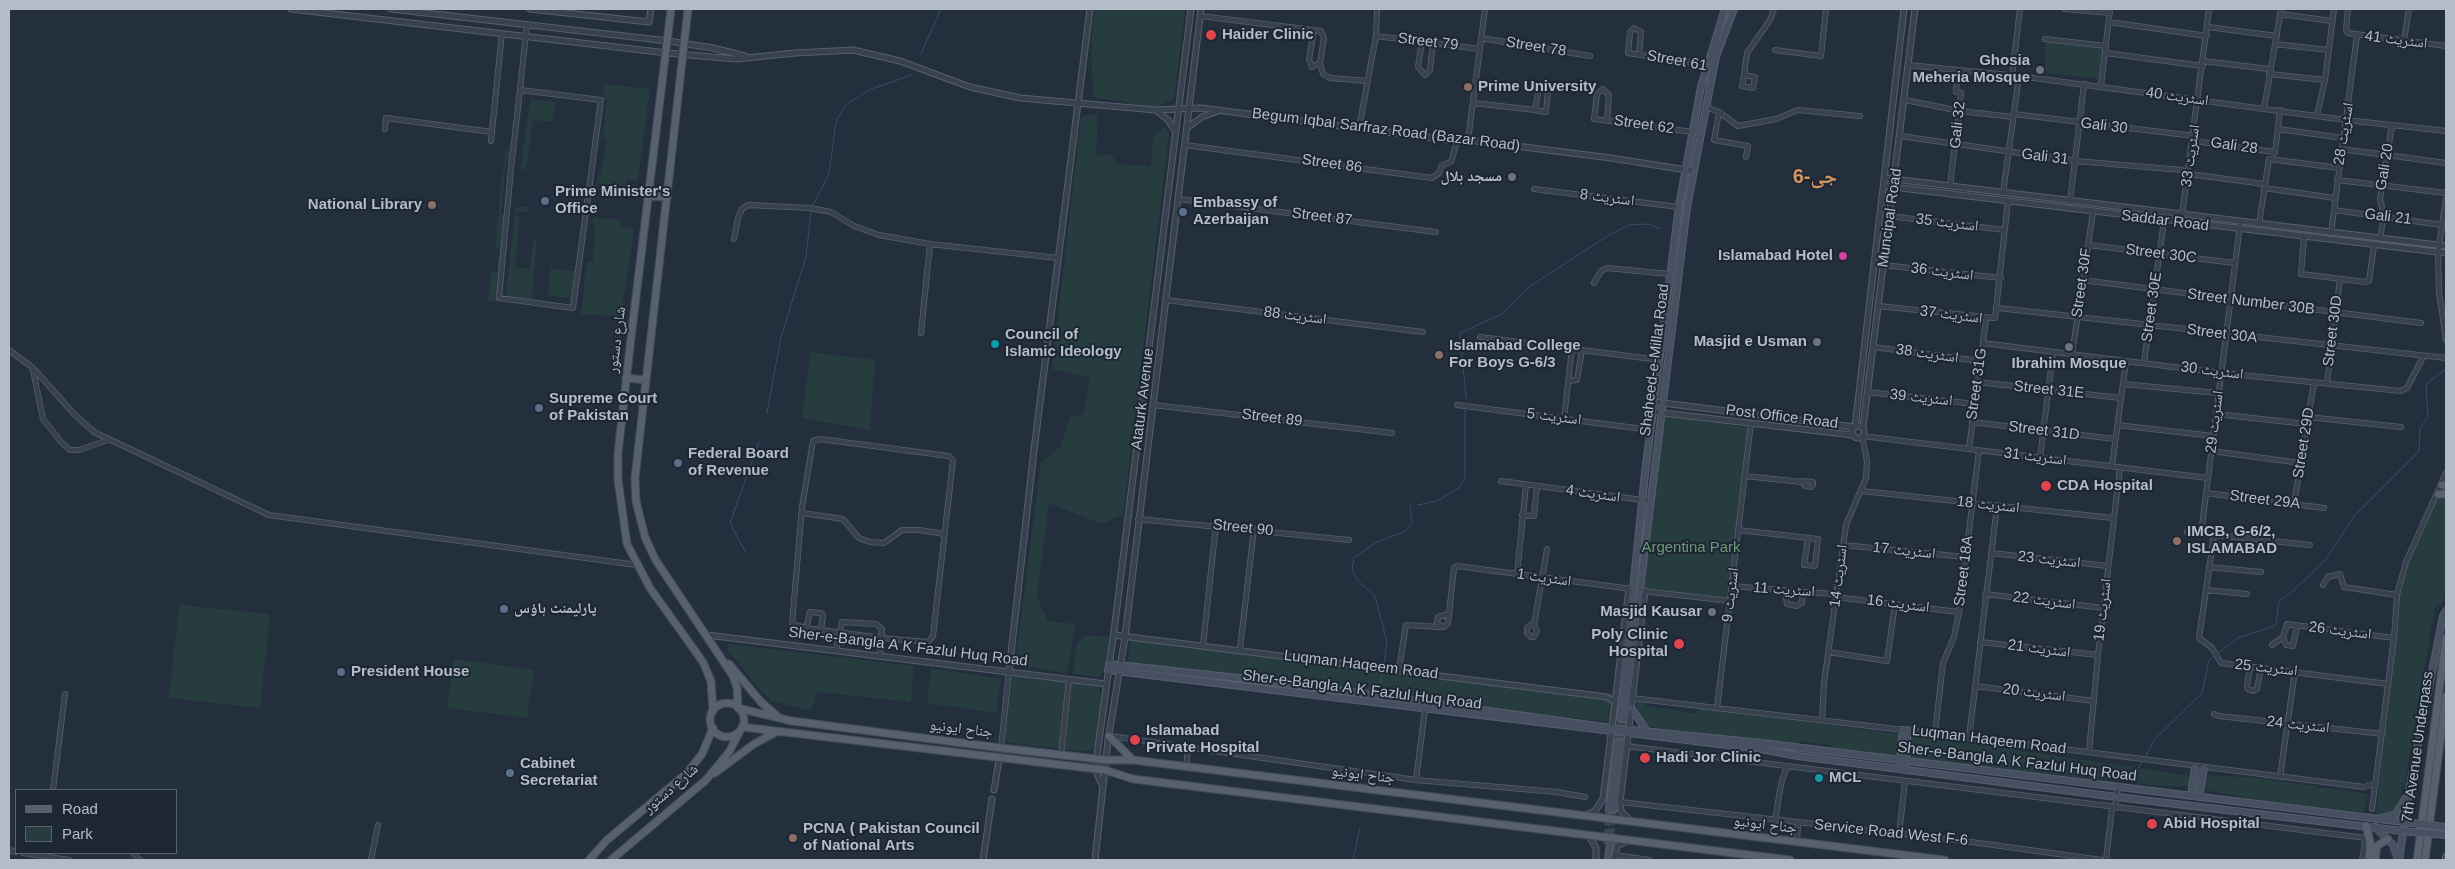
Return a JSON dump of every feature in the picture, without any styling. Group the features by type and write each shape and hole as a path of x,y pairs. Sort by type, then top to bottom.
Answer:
{"main road":[{"name":"شارع دستور","path":"671,9 650,196 626,378 618,453 618,480 628,544 637,566 650,588 703,662 711,682 713,711"},
{"path":"688,9 635,478 636,501 645,537 655,559 707,635 737,688 738,708 744,717 741,729 725,736 713,728 710,719 713,711 725,703 738,708"},
{"name":"Shaheed-e-Millat Road","path":"1622,718 1637,590 1651,430 1669,270 1685,169 1707,64 1725,9"},
{"name":"Shaheed-e-Millat Road","path":"1646,501 1663,413 1678,268 1693,171 1714,67 1734,9"},
{"path":"650,196 667,197"},
{"path":"1669,270 1678,268"},
{"path":"626,378 646,380"},
{"path":"2438,494 2446,494"},
{"path":"2398,860 2409,790 2443,616 2446,611"},
{"name":"7th Avenue Underpass","path":"2417,860 2446,638"},
{"path":"719,655 779,718"},
{"name":"Sher-e-Bangla A K Fazlul Huq Road","path":"1109,667 1293,684 1612,730"},
{"name":"Sher-e-Bangla A K Fazlul Huq Road","path":"1120,668 1425,710 1612,730"},
{"name":"7th Avenue Underpass","path":"2425,860 2446,696"},
{"name":"جناح ایونیو","path":"738,708 779,718 1001,748 1106,760 1133,760 1945,860"},
{"path":"1630,708 1647,731"},
{"name":"شارع دستور","path":"589,860 607,840 687,773 702,754 713,728"},
{"name":"شارع دستور","path":"611,860 706,780 728,752 741,729"},
{"name":"جناح ایونیو","path":"741,729 777,731 1095,768 1133,779 1790,860"},
{"path":"1612,730 1627,732"},
{"path":"1903,765 1905,730"},
{"path":"706,780 754,744 777,731"},
{"name":"Sher-e-Bangla A K Fazlul Huq Road","path":"1627,732 1647,731 1762,742 2117,797 2446,836"},
{"name":"Sher-e-Bangla A K Fazlul Huq Road","path":"1627,732 1903,765 2118,786 2446,827"},
{"path":"1109,736 1133,760"},
{"path":"1612,810 1622,743"},
{"path":"2191,796 2195,767"},
{"path":"2199,797 2204,768"},
{"path":"2371,819 2387,818 2396,814 2409,790"},
{"path":"2366,826 2369,860"},
{"path":"2374,826 2388,839 2396,851 2398,860"},
{"path":"2375,860 2377,846 2388,839"},
{"path":"1604,860 1608,844 1608,860"}],"street":[{"name":"Begum Iqbal Sarfraz Road (Bazar Road)","path":"291,9 356,12 526,36 684,55 736,59 828,50 861,51 900,61 993,93 1079,104 1156,110 1221,110 1457,141 1468,140 1693,171"},
{"path":"391,9 668,41 713,48 748,57"},
{"path":"530,9 649,22 651,9"},
{"path":"994,790 1000,758 1058,258 1090,9"},
{"name":"Ataturk Avenue","path":"1103,787 1095,768 1096,759 1114,634 1190,9"},
{"name":"Ataturk Avenue","path":"1095,860 1109,736 1126,636 1138,519 1201,9"},
{"path":"1468,140 1485,9"},
{"path":"1744,76 1747,53 1770,20 1774,9"},
{"path":"1776,50 1820,56 1826,9"},
{"path":"1855,427 1863,427 1865,431 1858,438 1853,435 1904,9"},
{"name":"Muncipal Road","path":"1863,427 1915,9"},
{"path":"2012,76 2020,9"},
{"path":"2065,9 2110,11 2101,86"},
{"name":"اسٹریٹ 33","path":"2182,215 2194,139 2210,9"},
{"path":"2317,115 2325,80 2334,9"},
{"name":"اسٹریٹ 41","path":"2348,9 2346,32 2446,46"},
{"path":"2404,40 2408,9"},
{"path":"2264,108 2280,11 2332,21"},
{"path":"1359,128 1376,36 1378,12"},
{"path":"1200,16 1320,31 1324,38 1320,63 1323,74 1330,78 1368,81"},
{"path":"2109,22 2207,36"},
{"path":"520,90 602,100 573,308 499,298 520,90 527,25"},
{"path":"2208,27 2277,36"},
{"name":"Street 61","path":"1639,54 1641,32 1634,28 1630,32 1628,53 1707,64 1714,67"},
{"path":"491,141 502,33"},
{"path":"1313,35 1309,60 1312,67 1320,63"},
{"name":"اسٹریٹ 28","path":"2331,233 2357,35"},
{"name":"Street 79","path":"1376,36 1480,48"},
{"name":"Street 78","path":"1482,38 1590,56"},
{"path":"2045,39 2106,46"},
{"path":"1422,42 1418,67 1425,75 1430,70 1433,43"},
{"path":"2274,44 2329,50"},
{"path":"2106,53 2269,71 2325,80"},
{"name":"اسٹریٹ 40","path":"1908,65 2072,80 2084,84 2199,101 2446,131"},
{"name":"Gali 32","path":"1950,186 1960,111 1961,93 1956,92 1958,70"},
{"path":"2003,193 2019,76"},
{"path":"2070,202 2084,84"},
{"path":"1474,103 1546,112 1548,91 1545,87 1539,88 1535,110"},
{"name":"Street 62","path":"1607,120 1609,95 1603,89 1597,94 1594,119 1693,132"},
{"name":"Gali 30","path":"1905,100 1960,111 2080,123 2194,139"},
{"path":"1706,107 1719,112 1738,126 1776,119 1798,110 1860,116"},
{"path":"1156,110 1168,120 1176,133"},
{"path":"1187,128 1202,117 1221,110"},
{"path":"2259,224 2264,186 2275,152 2280,110"},
{"path":"1719,112 1714,140 1748,146 1746,157"},
{"path":"385,129 386,118 492,132"},
{"name":"Gali 20","path":"2380,238 2384,216 2380,199 2392,125"},
{"path":"2278,129 2343,138"},
{"name":"Gali 31","path":"1900,136 2009,153 2182,170 2189,174 2335,198"},
{"name":"Gali 28","path":"2194,139 2275,152"},
{"name":"Street 86","path":"1185,145 1432,178 1439,173 1442,165 1451,162 1457,141"},
{"path":"2341,149 2446,162"},
{"path":"2272,159 2339,168"},
{"name":"Saddar Road","path":"1885,178 2070,202 2446,246"},
{"path":"2337,180 2446,193"},
{"name":"Saddar Road","path":"1884,186 2239,230 2446,253"},
{"name":"اسٹریٹ 8","path":"1534,190 1679,207"},
{"name":"Street 87","path":"1179,199 1436,232"},
{"path":"2446,199 2438,245 2439,292 2446,338"},
{"name":"اسٹریٹ 37","path":"1878,306 1986,319 1995,318 1998,308 2008,201"},
{"path":"734,239 738,218 742,209 748,205 810,208 835,213 854,226 879,235 930,244 1058,258"},
{"name":"Gali 21","path":"2334,210 2442,224"},
{"name":"Street 30F","path":"2072,354 2093,212"},
{"name":"اسٹریٹ 35","path":"1890,216 2005,230"},
{"name":"Street 30E","path":"2144,363 2164,221"},
{"name":"اسٹریٹ 29","path":"2201,534 2240,222"},
{"name":"Street 30D","path":"2304,237 2300,273 2340,279 2368,282 2374,245"},
{"path":"921,333 930,244"},
{"name":"Street 30C","path":"2088,245 2235,263"},
{"name":"اسٹریٹ 36","path":"1883,265 2001,278"},
{"path":"1594,283 1601,271 1607,268 1669,270"},
{"name":"Street 30D","path":"2326,383 2340,279"},
{"name":"Street Number 30B","path":"2082,280 2421,323"},
{"name":"اسٹریٹ 88","path":"1166,300 1424,332"},
{"name":"Street 30A","path":"1998,308 2331,347 2446,358"},
{"name":"Street 31G","path":"1969,449 1986,319"},
{"path":"1480,337 1660,360"},
{"name":"اسٹریٹ 30","path":"1983,343 2221,373 2401,391 2407,388 2423,357"},
{"name":"اسٹریٹ 38","path":"1873,347 1980,361"},
{"path":"1564,418 1572,349"},
{"path":"9,350 33,368 75,415 94,432 269,515 637,566"},
{"path":"1568,381 1577,380 1582,350"},
{"path":"2040,458 2053,352"},
{"path":"2112,466 2126,361"},
{"path":"33,368 43,419 62,443 70,450 79,450 108,440"},
{"path":"1145,382 1155,383"},
{"name":"Street 31E","path":"1978,382 2121,398"},
{"name":"Street 29D","path":"2294,504 2314,382"},
{"path":"2123,384 2218,393"},
{"name":"اسٹریٹ 39","path":"1868,392 1975,404"},
{"name":"Post Office Road","path":"1655,402 1855,427"},
{"name":"Street 89","path":"1152,405 1392,433"},
{"name":"اسٹریٹ 5","path":"1457,405 1651,430"},
{"name":"Post Office Road","path":"1707,418 1708,408"},
{"name":"Post Office Road","path":"1654,412 1853,435"},
{"path":"2216,414 2307,424"},
{"path":"1845,425 1856,415"},
{"path":"2308,417 2400,427"},
{"name":"Street 31D","path":"1972,422 2116,439"},
{"name":"اسٹریٹ 9","path":"1717,708 1751,423"},
{"path":"2117,425 2213,436"},
{"name":"اسٹریٹ 31","path":"1862,436 2208,478"},
{"name":"اسٹریٹ 14","path":"1822,720 1824,683 1848,517 1862,491 1866,478 1867,461 1862,436"},
{"path":"820,440 949,456 953,460 933,636 926,642 839,633 795,626 791,621 802,513 814,441 820,440"},
{"name":"Street 18A","path":"1934,733 1943,663 1954,637 1959,612 1979,450"},
{"path":"2211,451 2301,463"},
{"name":"اسٹریٹ 19","path":"2089,752 2098,655 2120,467"},
{"path":"2372,809 2383,734 2397,595 2406,562 2444,485 2446,473"},
{"path":"1745,476 1808,481"},
{"name":"اسٹریٹ 4","path":"1501,482 1646,501"},
{"path":"1517,574 1526,485"},
{"path":"1522,515 1534,516 1537,486"},
{"name":"اسٹریٹ 18","path":"1862,491 2114,518"},
{"name":"Street 29A","path":"2206,493 2324,508"},
{"path":"1969,738 1997,506"},
{"path":"802,513 844,520 859,538 870,542 884,543 902,530 919,530 944,534"},
{"name":"Street 90","path":"1138,519 1216,525 1349,540"},
{"path":"1203,644 1216,525"},
{"path":"1240,649 1254,530"},
{"path":"1738,530 1818,539 1815,566 1804,564 1808,538"},
{"path":"2187,532 2310,545"},
{"name":"اسٹریٹ 25","path":"2214,535 2199,638 2212,648 2219,656 2221,663 2388,684"},
{"path":"2213,544 2274,550"},
{"name":"اسٹریٹ 17","path":"1843,545 1965,557"},
{"path":"1534,625 1547,549"},
{"name":"اسٹریٹ 23","path":"1991,553 2108,566"},
{"name":"اسٹریٹ 1","path":"1449,614 1455,566 1730,601"},
{"path":"2210,567 2261,572"},
{"path":"2323,585 2328,577 2340,574 2344,587 2397,595"},
{"name":"اسٹریٹ 11","path":"1732,586 1804,593 1825,593 1836,597"},
{"name":"Shaheed-e-Millat Road","path":"1584,816 1595,811 1603,799 1616,693 1637,590"},
{"name":"Shaheed-e-Millat Road","path":"1620,802 1622,743 1627,732 1631,698 1637,590"},
{"path":"2206,590 2247,594"},
{"path":"1785,591 1787,604 1797,606 1802,603 1804,593"},
{"name":"اسٹریٹ 22","path":"1985,594 2104,608"},
{"name":"اسٹریٹ 16","path":"1836,597 1959,612"},
{"path":"1828,652 1887,660 1895,604"},
{"path":"806,628 810,612 823,615 821,630"},
{"path":"1399,670 1406,625 1440,627 1448,623 1449,614 1438,617 1437,624 1440,627"},
{"path":"836,651 840,624 845,620 876,624 882,630 880,657"},
{"name":"اسٹریٹ 26","path":"2283,637 2286,625 2394,638"},
{"path":"2272,645 2283,637 2286,645 2293,646 2297,626"},
{"name":"Luqman Haqeem Road","path":"1114,634 1607,697 1615,702"},
{"name":"Sher-e-Bangla A K Fazlul Huq Road","path":"707,635 1106,684"},
{"name":"اسٹریٹ 21","path":"1980,642 2098,655"},
{"path":"2250,666 2247,686 2253,691 2257,689 2261,667"},
{"path":"2280,777 2295,671"},
{"path":"1061,755 1069,679"},
{"name":"اسٹریٹ 20","path":"1975,686 2094,701"},
{"path":"1607,697 1616,693"},
{"path":"53,789 65,694"},
{"name":"Luqman Haqeem Road","path":"1631,698 1934,733 2364,787 2376,783"},
{"path":"1416,780 1425,710"},
{"name":"اسٹریٹ 24","path":"2214,714 2383,734"},
{"path":"1109,736 1416,780 1557,792 1585,797"},
{"path":"1622,743 2114,808 2368,836 2362,860"},
{"path":"1186,768 1188,748"},
{"path":"1775,821 1781,784 1787,766"},
{"path":"1899,835 1905,781"},
{"path":"2106,860 2118,786"},
{"path":"983,860 992,799"},
{"path":"1620,802 1621,811 1631,822"},
{"name":"Service Road West F-6","path":"1620,802 1899,835 1957,840 2102,860"},
{"path":"1797,842 1798,823"},
{"path":"371,860 378,825"},
{"path":"1588,834 1595,844 1596,860"},
{"path":"1628,840 1617,846 1614,858 1649,860"},
{"path":"30,854 69,860"}],"green space":[{"path":"1095,9 1185,9 1174,98 1157,108 1093,97 1091,41"},
{"path":"2046,41 2105,47 2101,79 2044,73"},
{"path":"604,84 650,89 638,180 628,179 626,187 597,183 598,176 601,174 607,140 603,136 607,100 603,99"},
{"path":"531,99 555,102 553,122 533,120 527,164 525,169 520,169"},
{"path":"1098,113 1096,156 1111,154 1117,164 1151,166 1153,136 1165,127 1169,134 1123,515 1101,524 1049,503 1037,597 1048,621 1075,624 1067,673 1015,664 1041,463 1060,447 1070,417 1084,414 1090,378 1052,369 1081,117"},
{"path":"505,151 513,151 512,164 506,163 501,214 506,215 497,302 488,301 491,272 497,272 500,248 495,246"},
{"path":"521,206 528,207 527,212 517,212 517,217 520,217 515,267 530,269 533,240 537,241 531,301 506,297 515,209"},
{"path":"593,217 621,220 622,227 634,228 621,317 581,314 587,262 593,261 595,226 592,225"},
{"path":"551,265 553,269 576,271 573,299 548,295"},
{"path":"810,352 875,360 870,430 802,418"},
{"name":"Argentina Park","path":"1665,417 1748,427 1728,599 1644,588"},
{"path":"2443,496 2446,499 2446,576 2444,601 2435,607 2405,782 2397,807 2387,815 2376,815 2400,585 2416,539 2438,498"},
{"path":"179,605 270,614 260,708 169,698"},
{"path":"1085,635 1109,637 1106,668 1100,677 1073,674 1077,644"},
{"path":"1130,639 1610,701 1608,722 1127,666"},
{"path":"728,644 914,666 911,702 817,692 811,711 772,701 760,690 728,650"},
{"path":"454,659 534,670 527,718 447,708"},
{"path":"931,668 1001,679 996,713 927,703"},
{"path":"1014,676 1099,687 1102,698 1096,745 1092,749 1083,751 1003,742 1011,678"},
{"path":"1636,700 1645,702 1646,706 1697,714 1700,708 1899,734 1897,757 1838,750 1830,745 1801,741 1793,744 1650,727 1637,712"},
{"path":"1910,734 2191,776 2190,787 2151,785 1909,758"},
{"path":"2208,776 2249,777 2368,794 2364,812 2269,802 2204,790"}],"waterway":[{"path":"921,54 941,9"},
{"path":"812,207 829,174 838,117 847,104 871,89 912,75"},
{"path":"767,413 781,337 806,257 811,211"},
{"path":"1466,398 1460,333 1502,314 1529,287 1609,235 1629,225 1648,224 1661,229"},
{"path":"2145,757 2155,739 2202,693 2209,660 2238,638 2276,625 2279,601 2293,591 2326,559 2355,515 2419,451 2420,428 2428,417 2426,384 2446,369"},
{"path":"1418,505 1437,501 1459,488 1465,478 1465,410"},
{"path":"746,553 730,523 759,442"},
{"path":"1384,663 1387,642 1375,596 1359,582 1352,570 1354,558 1376,542 1404,532 1412,522 1410,506"},
{"path":"1380,685 1382,672"},
{"path":"2133,777 2143,760"},
{"path":"1353,860 1360,828"}],"tunnel":[{"path":"1617,742 1620,718"},
{"path":"1622,742 1624,719"},
{"path":"1610,843 1614,809"},
{"path":"1606,844 1609,810"}],"place":[{"name":"Haider Clinic","path":"1211,35"},
{"name":"Ghosia Meheria Mosque","path":"2040,70"},
{"name":"Prime University","path":"1468,87"},
{"name":"مسجد بلال","path":"1512,177"},
{"name":"Prime Minister's Office","path":"545,201"},
{"name":"National Library","path":"432,205"},
{"name":"Embassy of Azerbaijan","path":"1183,212"},
{"name":"Islamabad Hotel","path":"1843,256"},
{"name":"Masjid e Usman","path":"1817,342"},
{"name":"Council of Islamic Ideology","path":"995,344"},
{"name":"Ibrahim Mosque","path":"2069,347"},
{"name":"Islamabad College For Boys G-6/3","path":"1439,355"},
{"name":"Supreme Court of Pakistan","path":"539,408"},
{"name":"Federal Board of Revenue","path":"678,463"},
{"name":"CDA Hospital","path":"2046,486"},
{"name":"IMCB, G-6/2, ISLAMABAD","path":"2177,541"},
{"name":"پارلیمنٹ ہاؤس","path":"504,609"},
{"name":"Masjid Kausar","path":"1712,612"},
{"name":"Poly Clinic Hospital","path":"1679,644"},
{"name":"President House","path":"341,672"},
{"name":"Islamabad Private Hospital","path":"1135,740"},
{"name":"Hadi Jor Clinic","path":"1645,758"},
{"name":"Cabinet Secretariat","path":"510,773"},
{"name":"MCL","path":"1819,778"},
{"name":"Abid Hospital","path":"2152,824"},
{"name":"PCNA ( Pakistan Council of National Arts","path":"793,838"}],"district":[{"name":"جی-6","path":"1815,177"}]}
